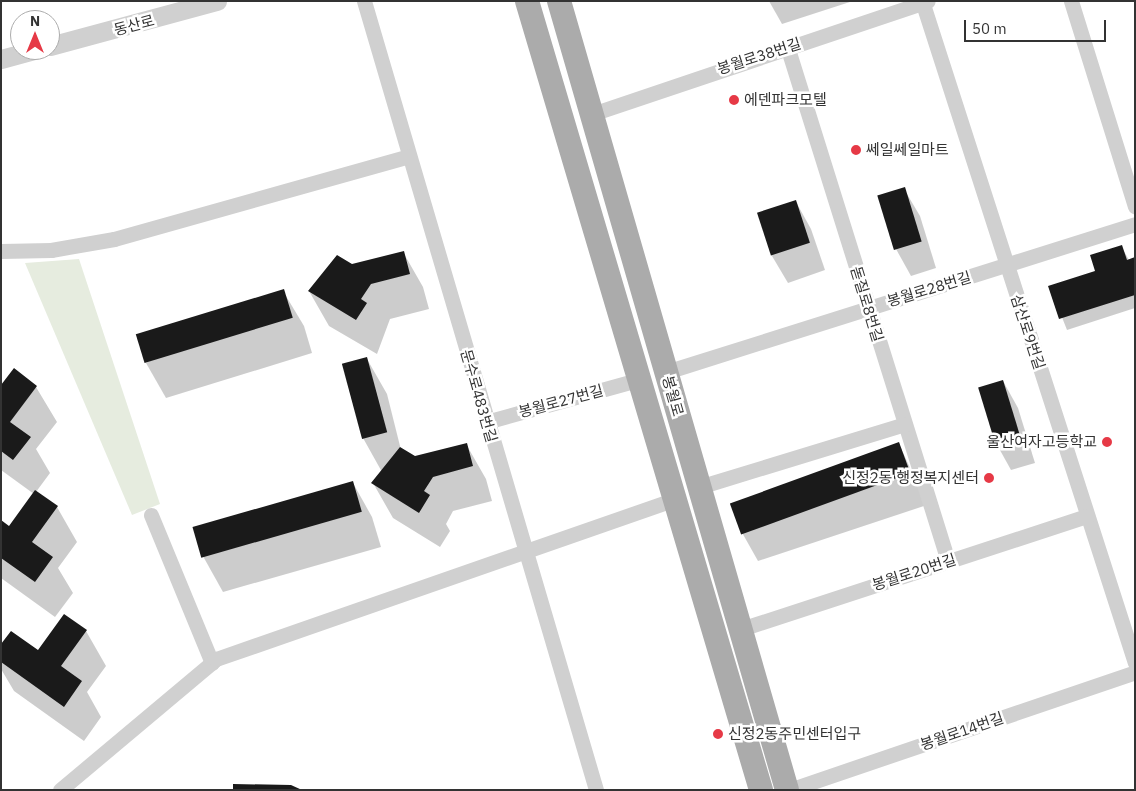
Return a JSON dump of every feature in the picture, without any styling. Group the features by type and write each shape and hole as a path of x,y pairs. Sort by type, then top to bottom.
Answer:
{"main road":[{"path":"527,1 637,380 761,790"},
{"name":"봉월로","path":"559,1 788,790"},
{"path":"548,73 547,53 555,44 569,47 578,65"}],"street":[{"name":"동산로","path":"60,43 217,1"},
{"name":"문수로483번길","path":"364,1 486,422 596,790"},
{"path":"1071,1 1135,206"},
{"name":"봉월로38번길","path":"592,114 787,46 924,2"},
{"name":"삼산로9번길","path":"924,2 1135,662"},
{"name":"돋질로8번길","path":"787,46 948,561"},
{"path":"1,252 51,250 114,240 409,156"},
{"name":"봉월로28번길","path":"666,372 1135,224"},
{"name":"봉월로27번길","path":"486,422 637,380"},
{"path":"699,487 905,424"},
{"path":"60,790 212,663 673,500"},
{"path":"151,515 212,663"},
{"name":"봉월로20번길","path":"740,629 1088,516"},
{"name":"봉월로14번길","path":"788,790 1135,672"}],"shaded area":[{"path":"79,259 160,504 132,515 25,263"}],"building":[{"path":"905,187 922,242 894,250 877,195"},
{"path":"796,200 810,243 771,255 757,213"},
{"path":"1122,245 1127,260 1135,257 1135,295 1059,319 1048,286 1095,271 1090,255"},
{"path":"404,251 410,274 371,284 361,299 367,303 356,320 308,291 337,255 352,264"},
{"path":"284,289 293,318 145,363 136,334"},
{"path":"367,357 387,432 362,439 342,364"},
{"path":"14,368 37,386 10,422 31,437 13,460 1,451 1,385"},
{"path":"1003,380 1020,436 995,444 978,388"},
{"path":"899,442 910,473 741,535 730,504"},
{"path":"467,443 473,466 433,477 424,491 430,495 419,513 371,483 400,447 415,456"},
{"path":"353,481 362,512 201,558 192,527"},
{"path":"35,490 58,506 32,542 53,557 35,582 1,558 1,520 9,526"},
{"path":"64,614 87,630 61,666 82,681 64,707 1,662 1,644 11,631 38,650"},
{"path":"233,784 291,785 302,790 233,790"}],"place":[{"name":"에덴파크모텔","path":"734,100"},
{"name":"쎄일쎄일마트","path":"856,150"},
{"name":"울산여자고등학교","path":"1107,442"},
{"name":"신정2동 행정복지센터","path":"989,478"},
{"name":"신정2동주민센터입구","path":"718,734"}]}
